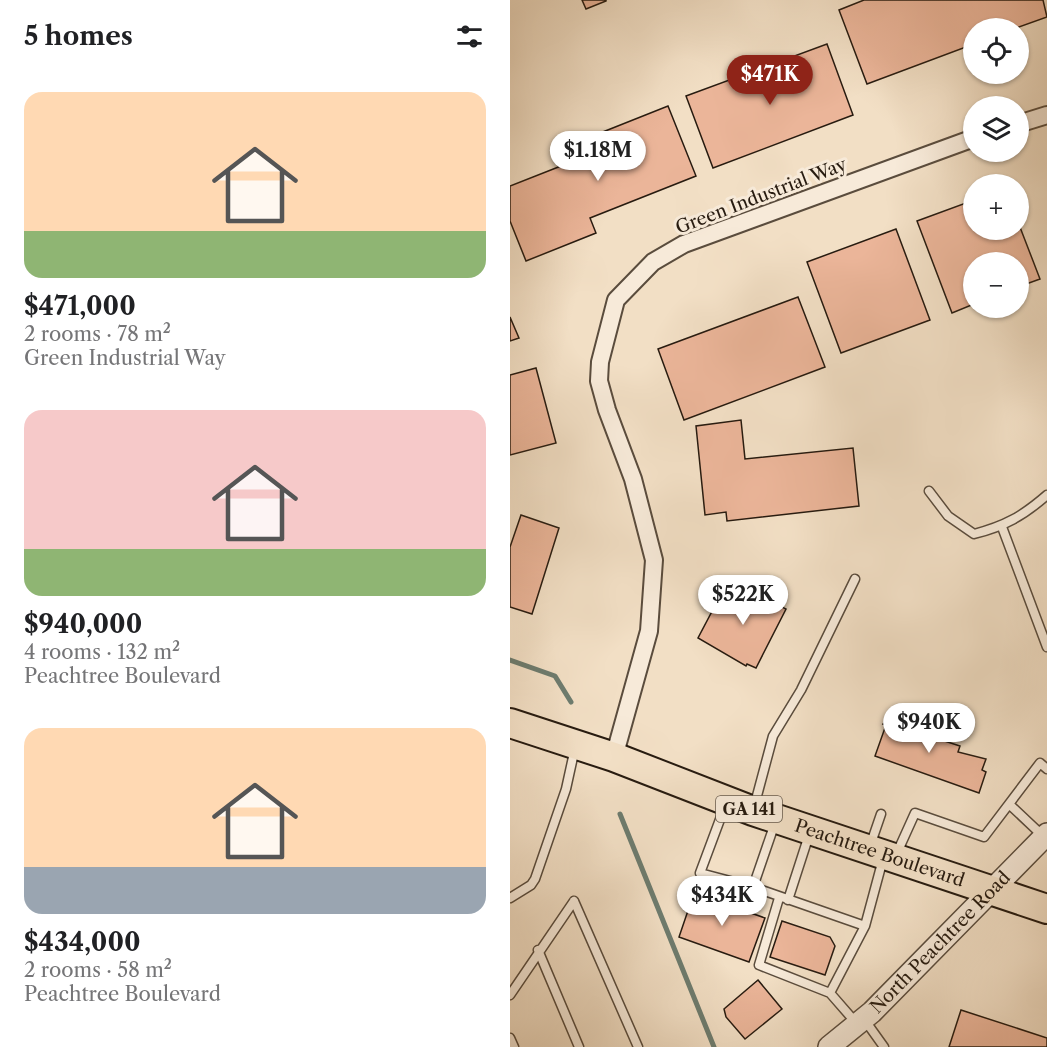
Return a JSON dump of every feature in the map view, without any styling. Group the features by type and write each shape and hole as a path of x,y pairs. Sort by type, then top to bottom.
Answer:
{"highway":[{"name":"Peachtree Boulevard","path":"510,723 614,757 752,810 1047,909"}],"street":[{"path":"1029,121 1047,115"},
{"name":"Green Industrial Way","path":"614,757 649,631 654,560 633,479 616,439 599,381 600,362 616,300 653,262 684,244 963,142"},
{"name":"North Peachtree Road","path":"829,1047 860,1021 1046,836"}],"lane":[{"path":"929,491 948,516 974,534 1002,527 1031,509 1047,495"},
{"path":"1002,527 1047,646"},
{"path":"753,887 752,810 760,775 773,736 801,690 855,579"},
{"path":"510,898 531,885 536,879 567,788 576,745"},
{"path":"882,854 915,813 984,837 1040,764 1047,769"},
{"path":"1010,804 1046,836"},
{"path":"752,810 700,873 753,887 865,926"},
{"path":"830,993 865,926 882,854 881,814"},
{"path":"811,830 759,964 830,993 884,1047"},
{"path":"510,994 574,900 638,1047"},
{"path":"538,950 579,1047"},
{"path":"510,1038 514,1047"}],"building":[{"path":"582,0 606,0 606,1 586,9"},
{"path":"864,0 1043,0 1047,17 1029,23 1029,18 963,18 963,48 867,84 839,10"},
{"path":"827,44 853,115 713,168 686,96"},
{"path":"668,106 696,176 590,218 596,233 526,261 510,221 510,186 566,164 560,149"},
{"path":"963,204 963,240 1025,240 1040,279 1029,283 1029,252 963,252 963,308 952,313 917,221"},
{"path":"896,229 930,320 841,353 807,262"},
{"path":"798,297 825,367 684,420 658,349"},
{"path":"510,317 519,338 510,341"},
{"path":"536,368 556,443 510,455 510,375"},
{"path":"741,420 745,459 853,448 859,506 727,521 726,512 705,515 696,426"},
{"path":"521,515 559,528 532,614 510,607 510,547"},
{"path":"738,584 786,609 756,668 747,664 746,666 698,638 718,600 728,605"},
{"path":"907,706 909,724 930,732 929,736 960,746 958,752 986,759 982,770 986,772 979,793 875,756 886,725 883,724 888,717"},
{"path":"694,893 765,918 749,962 679,937"},
{"path":"782,921 830,937 835,946 825,975 770,957"},
{"path":"758,980 782,1009 745,1039 726,1017 724,1009"},
{"path":"961,1010 1047,1038 1047,1047 949,1047"}],"waterway":[{"path":"510,660 555,676 571,702"},
{"path":"620,814 714,1047"}]}
